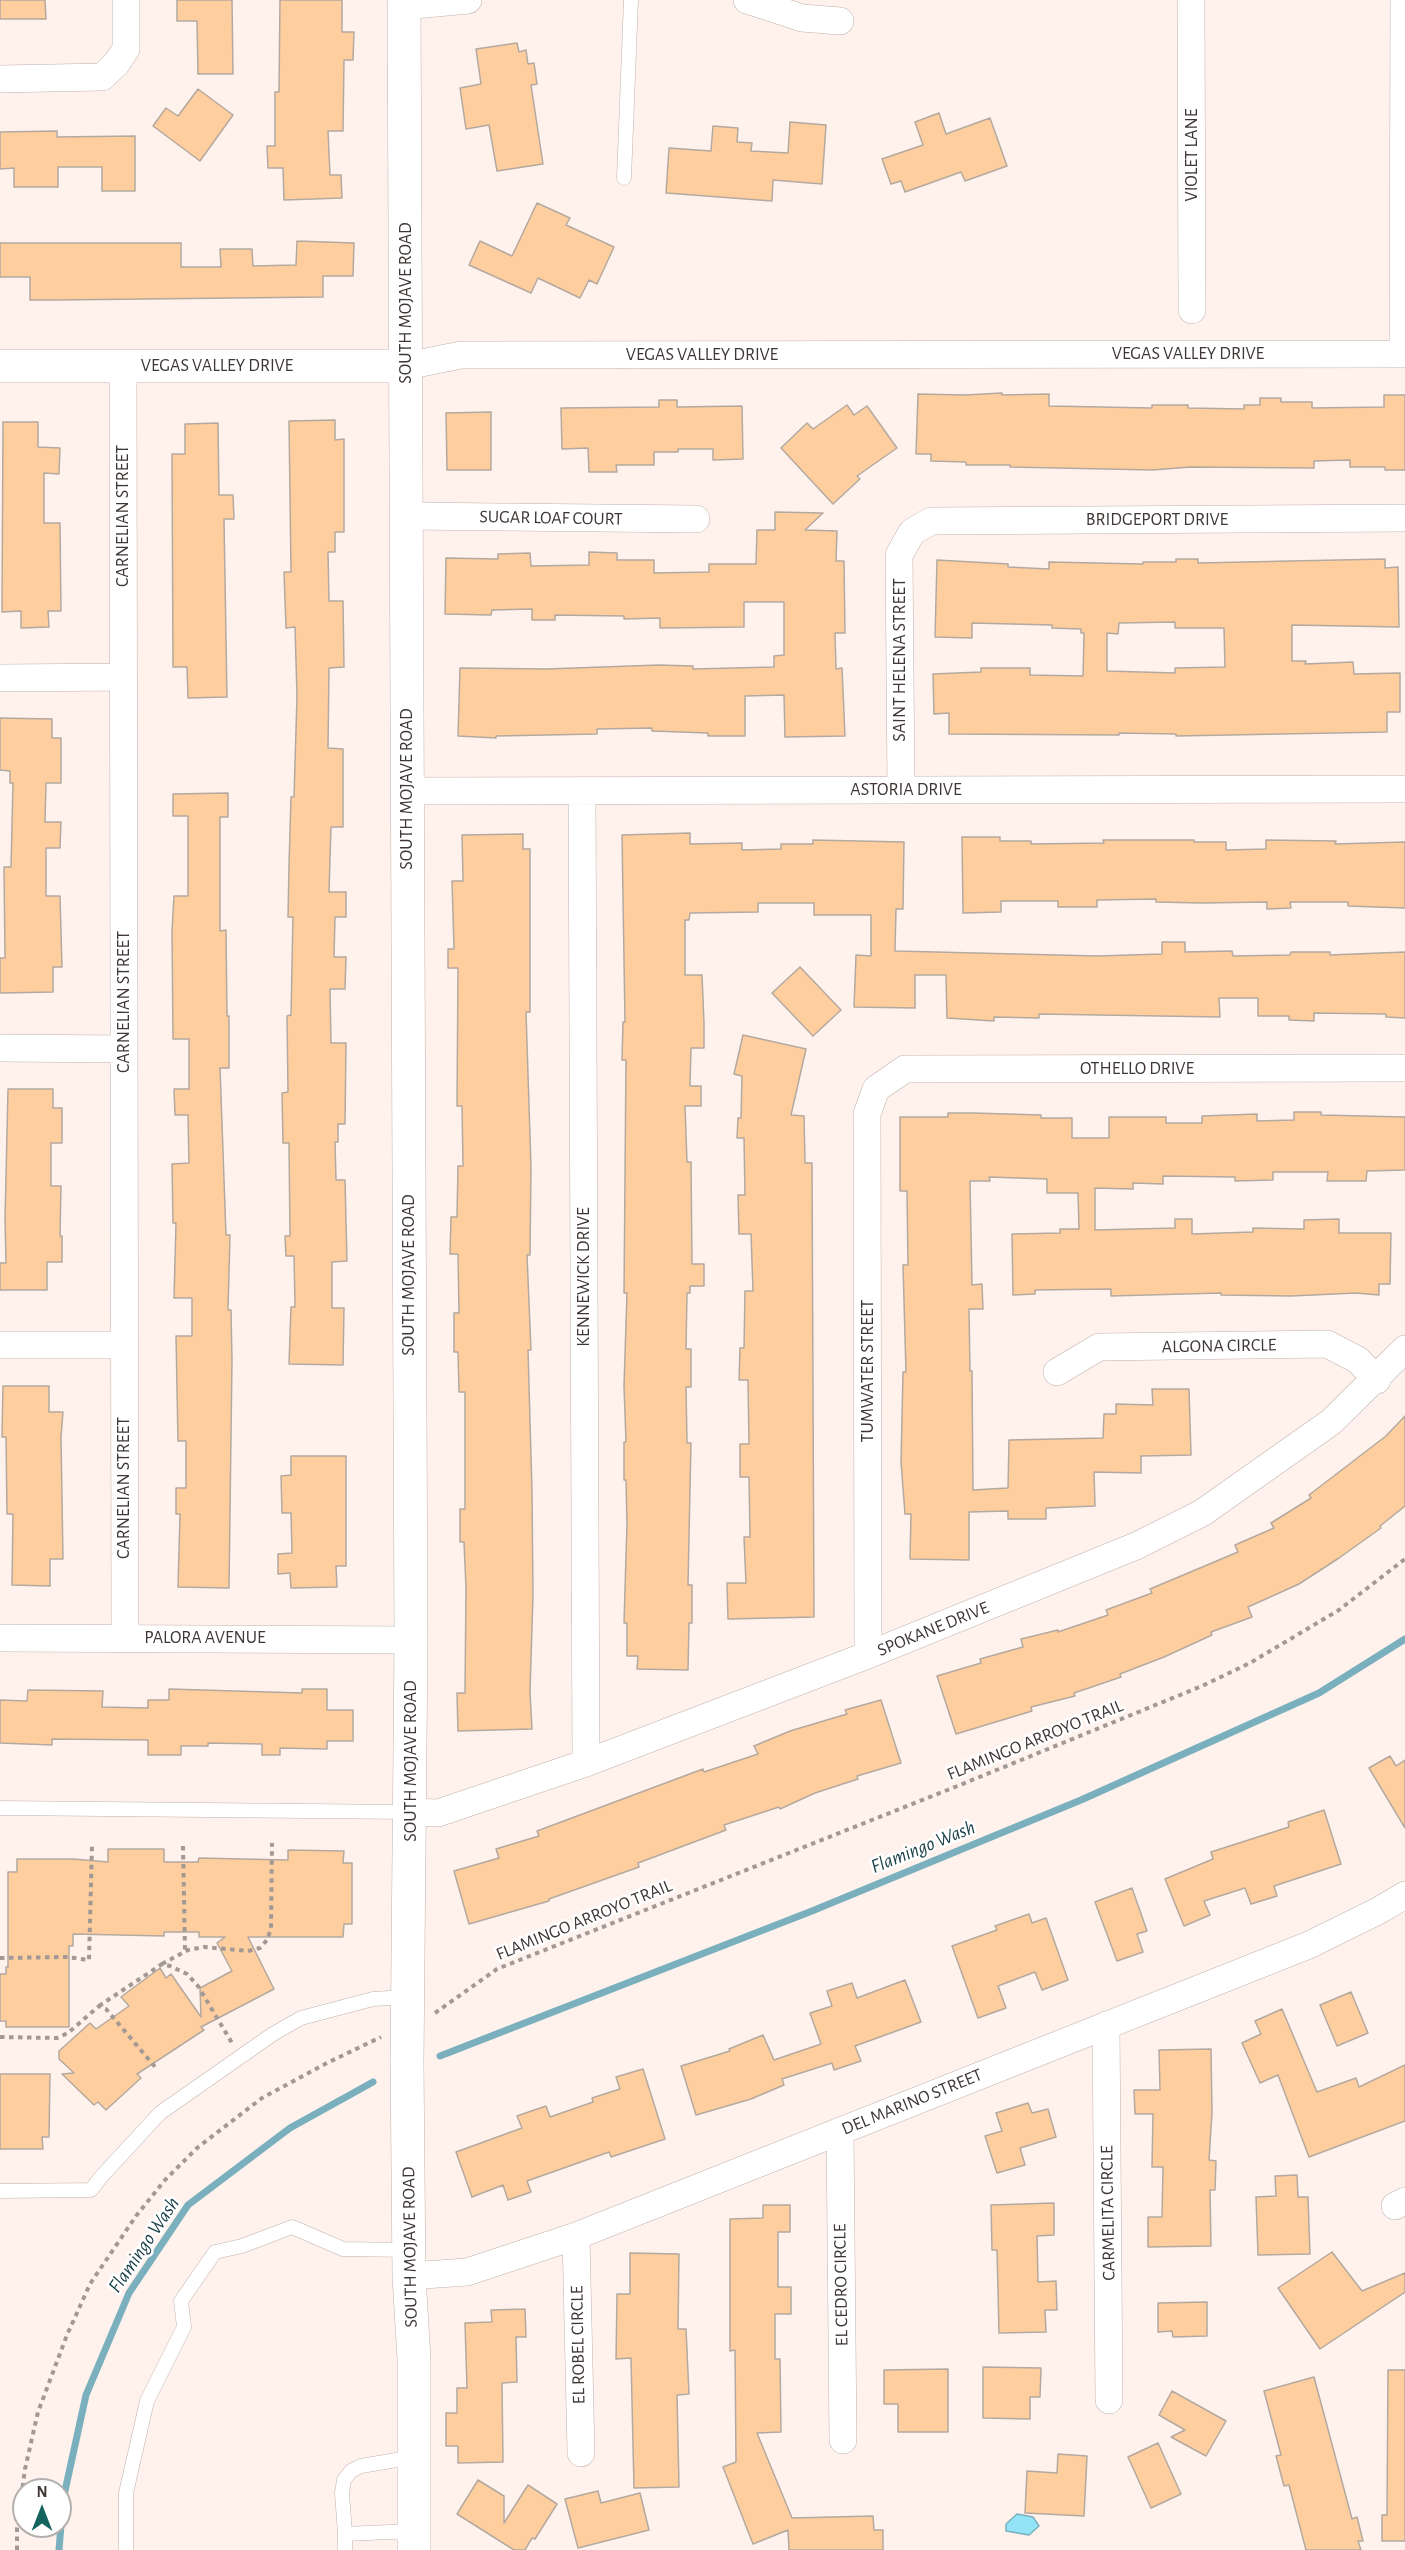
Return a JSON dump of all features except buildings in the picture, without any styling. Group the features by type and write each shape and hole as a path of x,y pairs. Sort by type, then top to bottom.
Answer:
{"street":[{"path":"0,79 102,77 116,64 126,49 126,0"},
{"path":"404,3 468,0"},
{"path":"747,0 802,18 840,21"},
{"name":"VIOLET LANE","path":"1191,0 1192,310"},
{"path":"1404,0 1404,354"},
{"name":"SOUTH MOJAVE ROAD","path":"404,3 411,1640 411,1812 407,2012 409,2263 414,2359 414,2541"},
{"name":"VEGAS VALLEY DRIVE","path":"0,366 406,366 461,355 1404,354"},
{"name":"CARNELIAN STREET","path":"123,366 124,1638"},
{"name":"SUGAR LOAF COURT","path":"406,516 696,519"},
{"name":"BRIDGEPORT DRIVE","path":"912,532 931,521 1405,518"},
{"name":"SAINT HELENA STREET","path":"901,790 899,555 912,532"},
{"path":"0,678 123,677"},
{"name":"ASTORIA DRIVE","path":"407,791 1405,789"},
{"name":"KENNEWICK DRIVE","path":"582,791 586,1763"},
{"path":"0,1048 124,1049"},
{"name":"OTHELLO DRIVE","path":"876,1089 905,1069 1405,1068"},
{"name":"TUMWATER STREET","path":"868,1655 867,1114 876,1089"},
{"name":"ALGONA CIRCLE","path":"1057,1372 1098,1347 1327,1344 1358,1360 1377,1380"},
{"path":"0,1345 124,1346"},
{"name":"SPOKANE DRIVE","path":"411,1812 438,1813 586,1763 868,1655 1136,1546 1202,1513 1331,1422 1377,1380 1405,1349"},
{"name":"PALORA AVENUE","path":"0,1638 411,1640"},
{"name":"DEL MARINO STREET","path":"409,2263 467,2272 576,2236 1309,1945 1405,1896"},
{"name":"CARMELITA CIRCLE","path":"1106,2025 1109,2400"},
{"name":"EL CEDRO CIRCLE","path":"840,2131 843,2440"},
{"name":"EL ROBEL CIRCLE","path":"576,2236 581,2453"}],"lane":[{"path":"624,178 632,0"},
{"path":"0,1808 411,1812"},
{"path":"0,2191 91,2190 101,2176 160,2113 273,2034 301,2018 374,1999 407,2012"},
{"path":"126,2550 126,2493 147,2401 184,2327 181,2301 215,2252 242,2246 292,2227 342,2248 409,2263"},
{"path":"345,2550 342,2493 344,2480 351,2471 361,2466 414,2457"},
{"path":"345,2534 414,2541"}],"path":[{"name":"FLAMINGO ARROYO TRAIL","path":"17,2550 17,2528 25,2469 38,2412 67,2335 90,2284 136,2216 165,2180 197,2148 262,2098 327,2062 407,2012 434,2013 497,1969 971,1781 1202,1686 1250,1663 1339,1610 1405,1559"},
{"path":"0,2037 57,2038 68,2033 99,2006 185,1951 204,1947 248,1951 260,1948 267,1940 271,1929 272,1843"},
{"path":"0,1958 89,1960 92,1845"},
{"path":"183,1846 185,1951"},
{"path":"162,1964 187,1974 198,1986 241,2058"},
{"path":"99,2006 105,2009 156,2068"}],"water":[{"path":"1017,2514 1033,2517 1039,2526 1029,2535 1006,2531 1006,2524"}],"waterway":[{"name":"Flamingo Wash","path":"440,2056 812,1911 1081,1800 1319,1693 1405,1639"},
{"name":"Flamingo Wash","path":"59,2550 63,2500 86,2395 129,2293 188,2205 290,2128 373,2082"}]}
